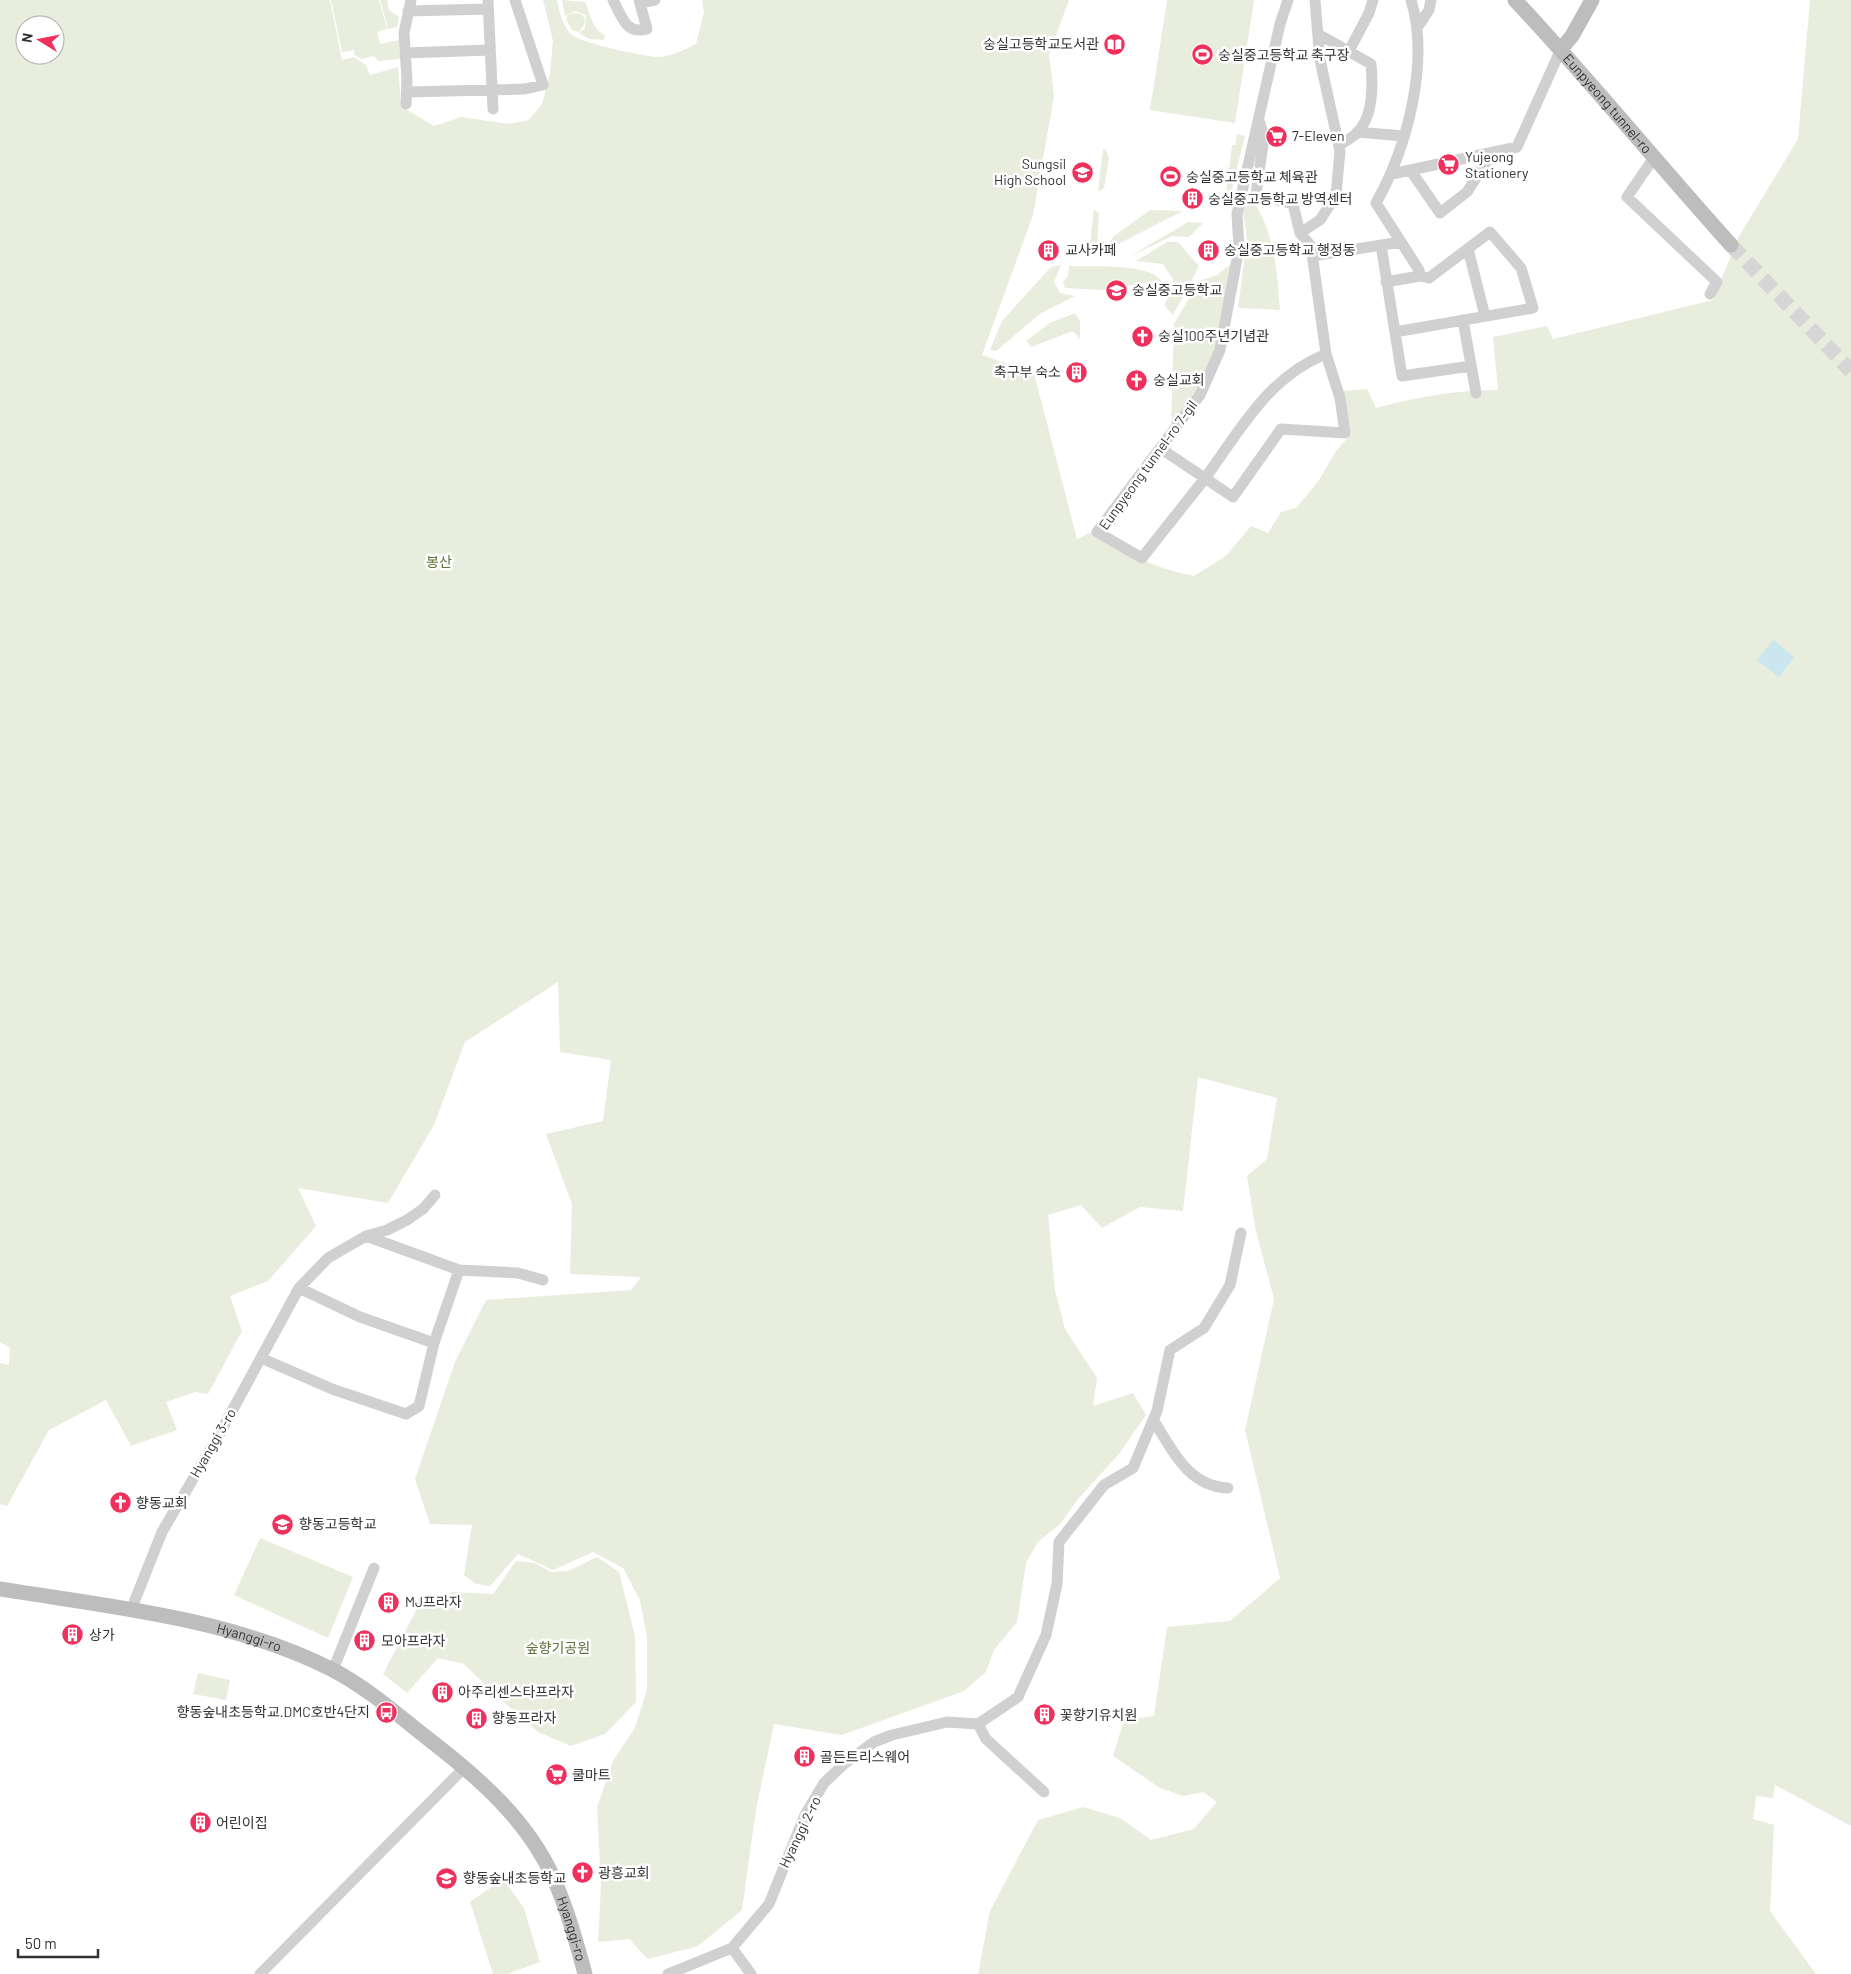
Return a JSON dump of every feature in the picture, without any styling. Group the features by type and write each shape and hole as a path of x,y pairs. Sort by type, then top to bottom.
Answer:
{"main road":[{"name":"Eunpyeong tunnel-ro","path":"1515,0 1561,49 1653,158 1731,245"},
{"path":"1561,49 1572,36 1592,0"},
{"name":"Hyanggi-ro","path":"0,1589 206,1624 257,1638 333,1670 381,1700 465,1767 495,1795 525,1832 552,1876 574,1932 585,1974"}],"street":[{"path":"493,109 493,88 488,5 409,6 404,33 407,98 493,88 524,88 544,85 515,0"},
{"path":"613,0 630,28 634,31 646,29 639,2 656,0"},
{"name":"Eunpyeong tunnel-ro 7-gil","path":"1204,478 1142,558 1096,532 1200,395 1220,350 1239,248 1237,214 1280,24 1288,0"},
{"path":"1300,233 1320,220 1336,195 1339,145 1320,60 1315,0"},
{"path":"1349,51 1369,13 1373,0"},
{"path":"1411,0 1417,28 1414,92 1392,174 1376,203 1420,276"},
{"path":"1417,28 1429,10 1430,0"},
{"path":"1318,34 1371,64 1373,82 1369,110 1358,132 1339,145"},
{"name":"Eunpyeong tunnel-ro","path":"1492,154 1517,147 1561,49"},
{"path":"405,53 490,50"},
{"path":"1160,448 1233,497 1282,429 1345,433 1340,398 1326,354 1311,246 1300,233 1293,204 1256,194 1264,137 1259,121"},
{"path":"1358,132 1403,136"},
{"path":"1392,174 1492,154"},
{"path":"1411,171 1440,213 1467,192 1492,154"},
{"name":"Eunpyeong tunnel-ro","path":"1653,158 1627,197 1717,282 1710,294"},
{"path":"1386,282 1420,276 1429,278 1490,232 1522,268 1533,308 1394,332"},
{"path":"1312,256 1401,242"},
{"path":"1381,245 1402,376 1471,366"},
{"path":"1468,248 1485,316"},
{"path":"1463,320 1476,392"},
{"path":"1204,478 1259,403 1277,384 1304,363 1326,354"},
{"name":"Hyanggi 3-ro","path":"131,1610 162,1532 299,1288 328,1258 366,1236 387,1230 407,1220 423,1209 435,1195"},
{"path":"1044,1792 986,1739 978,1724 1018,1697 1046,1635 1057,1584 1059,1542 1104,1485 1133,1468 1154,1421 1170,1350 1204,1328 1230,1285 1241,1233"},
{"path":"366,1236 459,1270 518,1272 543,1280"},
{"path":"261,1358 332,1389 406,1414 420,1406 434,1344 459,1270"},
{"path":"299,1288 360,1317 434,1344"},
{"path":"1154,1421 1187,1471 1214,1487 1228,1488"},
{"path":"333,1670 374,1568"},
{"name":"Hyanggi 2-ro","path":"668,1974 732,1948 769,1904 805,1815 824,1783 844,1764 874,1742 892,1735 947,1722 978,1724"},
{"path":"260,1974 465,1767"},
{"path":"732,1948 751,1974"}],"green space":[{"name":"봉산","path":"0,0 330,0 342,60 354,57 366,65 370,75 398,67 401,106 434,126 461,117 509,124 529,120 542,104 550,73 553,41 543,0 557,0 566,28 572,35 578,38 614,49 659,57 673,54 696,44 704,12 702,0 1069,0 1049,54 1054,96 1033,215 982,355 1034,373 1077,539 1092,532 1141,559 1165,569 1194,576 1226,556 1251,526 1268,533 1281,512 1296,508 1318,482 1336,451 1351,434 1342,391 1367,389 1376,408 1437,395 1467,391 1498,390 1493,337 1547,326 1553,339 1713,300 1738,238 1798,139 1810,0 1851,0 1851,1826 1775,1785 1773,1798 1756,1796 1753,1819 1774,1825 1770,1911 1816,1974 978,1974 990,1911 1038,1820 1083,1807 1120,1818 1151,1840 1194,1829 1217,1802 1203,1792 1183,1796 1160,1788 1113,1756 1124,1720 1154,1716 1167,1627 1230,1621 1280,1578 1245,1430 1274,1299 1255,1227 1247,1176 1267,1159 1277,1098 1198,1077 1183,1211 1140,1207 1102,1228 1081,1205 1048,1215 1055,1290 1065,1329 1097,1378 1093,1406 1133,1393 1146,1415 1119,1454 1078,1499 1061,1523 1037,1543 1026,1563 1017,1622 994,1650 986,1672 964,1691 842,1735 774,1724 756,1809 742,1910 698,1946 648,1959 629,1939 598,1942 601,1885 597,1808 613,1761 635,1728 647,1690 647,1638 640,1600 623,1568 593,1552 553,1570 518,1554 490,1586 476,1584 464,1575 472,1525 430,1524 415,1479 455,1362 486,1300 631,1290 641,1277 570,1274 572,1204 546,1134 603,1121 611,1060 560,1052 558,982 465,1042 434,1125 388,1203 298,1188 316,1226 268,1281 230,1296 242,1331 208,1394 195,1392 166,1402 177,1430 131,1446 106,1400 49,1430 7,1506 0,1504 0,1363 9,1365 10,1348 0,1342"},
{"path":"331,0 379,0 387,29 377,32 380,44 399,40 400,59 378,61 374,56 361,59 355,55 354,50 342,52"},
{"path":"380,0 387,0 389,10 399,17 397,27 388,29"},
{"path":"562,0 585,2 594,25 605,36 604,40 589,39 579,33 585,28 586,15 575,11 565,16"},
{"name":"숭실중고등학교 축구장","path":"1167,0 1254,0 1235,123 1150,110"},
{"path":"574,13 581,14 585,19 584,25 579,32 572,30 566,19 568,15"},
{"path":"1237,134 1245,136 1228,205 1225,204 1232,145 1235,145"},
{"path":"1103,149 1106,150 1109,158 1104,188 1098,192"},
{"path":"1246,190 1263,219 1272,247 1280,310 1238,308 1247,239 1243,212"},
{"path":"1094,209 1099,213 1097,247 1095,247 1095,252 1089,253"},
{"path":"1150,210 1183,211 1116,245 1112,245 1110,242 1114,236"},
{"path":"1188,222 1203,223 1189,237 1172,236 1129,257"},
{"path":"1167,242 1178,242 1199,266 1173,315 1164,305 1171,293 1173,279 1163,264 1136,261"},
{"path":"1234,262 1217,347 1196,396 1171,428 1174,324 1199,281 1217,275"},
{"path":"1061,265 1054,282 1060,293 1075,296 1041,313 996,351 990,350 1002,321 1051,267"},
{"path":"1069,266 1120,267 1147,272 1157,276 1162,283 1162,294 1153,298 1151,282 1101,290 1065,288 1063,282 1068,276"},
{"path":"1075,313 1080,321 1080,339 1073,331 1031,347 1026,341 1050,323"},
{"path":"260,1538 353,1577 328,1638 234,1595"},
{"name":"숲향기공원","path":"597,1557 619,1572 635,1636 636,1702 605,1734 571,1746 538,1732 464,1664 438,1658 407,1693 383,1674 419,1605 452,1592 493,1594 516,1561 535,1563 551,1572 568,1571"},
{"path":"198,1673 230,1680 226,1700 193,1694"},
{"path":"503,1879 524,1908 540,1962 507,1974 493,1974 470,1902"}],"water":[{"path":"1773,640 1794,657 1779,677 1757,660"}],"tunnel":[{"path":"1731,245 1851,371"}],"place":[{"name":"숭실고등학교도서관","path":"1115,44"},
{"name":"숭실중고등학교 축구장","path":"1202,55"},
{"name":"7-Eleven","path":"1276,136"},
{"name":"Yujeong Stationery","path":"1449,165"},
{"name":"Sungsil High School","path":"1082,172"},
{"name":"숭실중고등학교 체육관","path":"1170,177"},
{"name":"숭실중고등학교 방역센터","path":"1192,199"},
{"name":"교사카페","path":"1049,250"},
{"name":"숭실중고등학교 행정동","path":"1208,250"},
{"name":"숭실중고등학교","path":"1116,290"},
{"name":"숭실100주년기념관","path":"1142,336"},
{"name":"축구부 숙소","path":"1077,372"},
{"name":"숭실교회","path":"1137,380"},
{"name":"향동교회","path":"120,1503"},
{"name":"향동고등학교","path":"283,1524"},
{"name":"MJ프라자","path":"389,1602"},
{"name":"상가","path":"73,1635"},
{"name":"모아프라자","path":"365,1641"},
{"name":"아주리센스타프라자","path":"442,1692"},
{"name":"향동숲내초등학교.DMC호반4단지","path":"386,1712"},
{"name":"꽃향기유치원","path":"1044,1715"},
{"name":"향동프라자","path":"476,1718"},
{"name":"골든트리스웨어","path":"804,1757"},
{"name":"쿨마트","path":"556,1775"},
{"name":"어린이집","path":"200,1823"},
{"name":"광흥교회","path":"582,1873"},
{"name":"향동숲내초등학교","path":"447,1878"}]}
